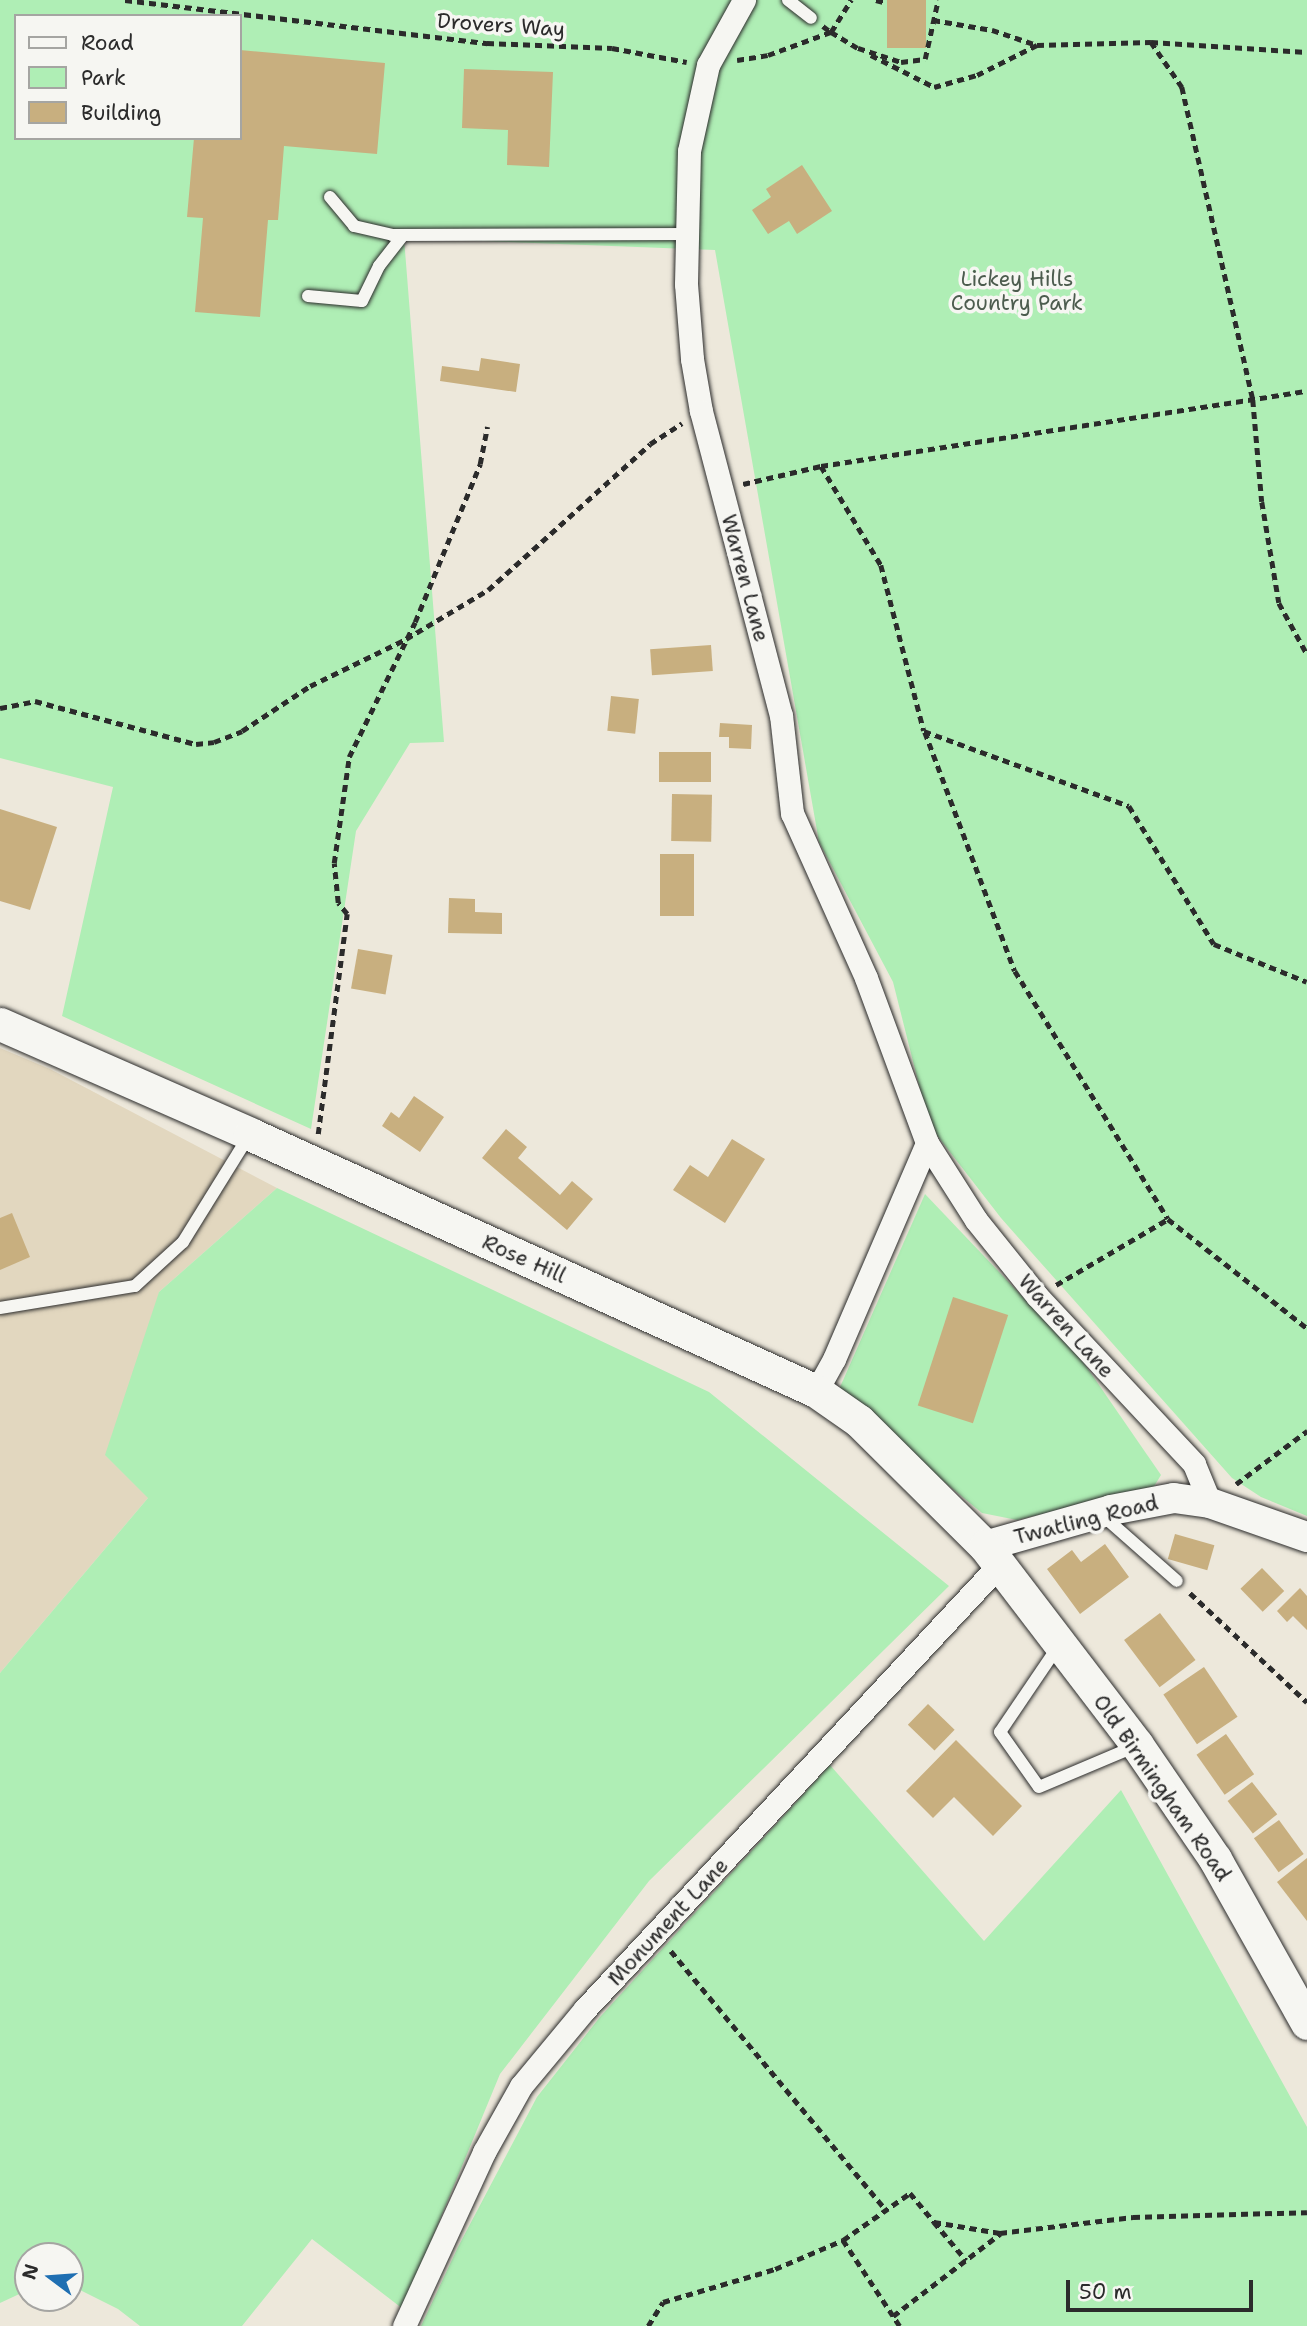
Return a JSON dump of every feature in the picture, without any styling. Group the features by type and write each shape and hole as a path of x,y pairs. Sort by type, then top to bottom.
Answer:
{"main road":[{"name":"Rose Hill","path":"0,1024 250,1134 816,1391 859,1421 992,1555"},
{"name":"Old Birmingham Road","path":"992,1555 1137,1745 1215,1859 1307,2023"}],"street":[{"name":"Warren Lane","path":"744,0 708,65 690,151 686,284 692,359 701,411 780,716 792,813 866,978 927,1143 976,1220 1037,1296 1194,1464 1210,1503"},
{"path":"816,1391 834,1359 927,1143"},
{"name":"Twatling Road","path":"992,1555 1100,1513 1174,1498 1210,1503 1307,1537"},
{"name":"Monument Lane","path":"404,2326 484,2152 521,2086 585,2009 657,1934 992,1555"}],"lane":[{"path":"788,0 811,18"},
{"path":"330,197 354,226 403,235 688,234"},
{"path":"308,296 362,301 379,266 403,235"},
{"path":"0,1308 135,1286 183,1241 250,1134"},
{"path":"1100,1513 1177,1581"},
{"path":"1059,1646 999,1731 1039,1787 1137,1745"}],"path":[{"name":"Drovers Way","path":"125,0 220,9 487,43 612,48 708,65 768,55 831,32"},
{"path":"831,32 851,0"},
{"path":"876,0 887,3"},
{"path":"858,48 901,62 925,59 938,0"},
{"path":"811,18 858,48 934,87 977,75 1037,45"},
{"path":"933,20 979,28 1037,45 1151,43 1307,52"},
{"path":"1151,43 1182,87 1253,400 1262,502 1279,603 1307,654"},
{"path":"722,488 821,466 1307,391"},
{"path":"0,708 34,701 196,744 214,742 242,731 310,686 406,639 488,590 650,444 701,411"},
{"path":"308,1161 318,1133 347,914 338,903 334,863 349,757 406,639 480,464 487,427"},
{"path":"821,466 881,565 924,731 1016,971 1168,1219 1307,1328"},
{"path":"924,731 1129,806 1214,944 1307,982"},
{"path":"1037,1296 1168,1219"},
{"path":"1210,1503 1307,1431"},
{"path":"1177,1581 1307,1702"},
{"path":"657,1934 886,2210"},
{"path":"648,2326 663,2302 775,2269 844,2240 910,2193 966,2260"},
{"path":"934,2222 1000,2233 1133,2217 1307,2212"},
{"path":"893,2316 1000,2233"},
{"path":"844,2240 900,2326"}],"shaded area":[{"path":"0,1048 50,1069 277,1188 159,1292 148,1498 0,1673"}],"green space":[{"name":"Lickey Hills Country Park","path":"0,0 1307,0 1307,1516 1261,1497 1232,1478 1001,1218 929,1125 893,982 819,842 715,250 404,238 444,742 410,743 356,831 311,1129 62,1016 113,787 0,758"},
{"path":"277,1188 709,1392 949,1586 649,1881 500,2074 403,2309 312,2239 242,2326 140,2326 118,2309 84,2292 84,2242 14,2242 14,2296 0,2303 0,1673 148,1498 105,1455 159,1292"},
{"path":"925,1194 1079,1356 1161,1475 1153,1488 1017,1520 982,1513 837,1394"},
{"path":"830,1765 984,1941 1121,1790 1307,2127 1307,2326 421,2326 458,2247 537,2097 600,2017"}],"building":[{"path":"887,0 926,0 926,48 887,48"},
{"path":"242,50 385,63 377,154 284,146 278,220 268,220 260,317 195,312 203,218 187,217 194,140 242,140"},
{"path":"464,69 553,72 549,167 507,165 508,130 462,128"},
{"path":"802,165 832,211 797,234 789,221 768,234 752,210 771,197 766,189"},
{"path":"481,358 520,364 516,392 440,381 442,366 479,371"},
{"path":"711,645 713,671 652,675 650,649"},
{"path":"611,696 639,699 635,734 607,731"},
{"path":"720,723 752,725 751,749 729,748 729,737 719,737"},
{"path":"659,752 711,752 711,782 659,782"},
{"path":"672,794 712,795 711,842 671,841"},
{"path":"0,809 57,827 30,910 0,901"},
{"path":"660,854 694,854 694,916 660,916"},
{"path":"449,898 475,899 475,912 502,913 502,934 448,933"},
{"path":"358,949 392,955 386,994 351,988"},
{"path":"414,1096 444,1117 420,1152 382,1126 391,1112 399,1118"},
{"path":"506,1129 527,1147 518,1158 560,1195 572,1181 593,1199 567,1230 482,1158"},
{"path":"732,1139 765,1159 725,1223 673,1190 690,1165 708,1177"},
{"path":"12,1213 30,1257 0,1270 0,1218"},
{"path":"953,1297 1008,1315 973,1423 918,1405"},
{"path":"1175,1534 1214,1545 1207,1570 1168,1559"},
{"path":"1105,1544 1129,1577 1080,1614 1047,1569 1072,1550 1081,1562"},
{"path":"1262,1568 1284,1591 1263,1612 1240,1589"},
{"path":"1300,1588 1307,1596 1307,1630 1293,1616 1287,1622 1277,1611"},
{"path":"1160,1613 1196,1660 1160,1687 1124,1640"},
{"path":"1204,1667 1238,1717 1197,1744 1163,1694"},
{"path":"928,1704 955,1730 934,1751 908,1725"},
{"path":"1226,1734 1254,1774 1225,1795 1197,1755"},
{"path":"956,1740 1022,1806 993,1836 954,1797 933,1818 906,1791"},
{"path":"1252,1782 1277,1814 1253,1833 1228,1801"},
{"path":"1279,1820 1304,1854 1279,1872 1254,1838"},
{"path":"1307,1858 1307,1921 1277,1882"}]}
